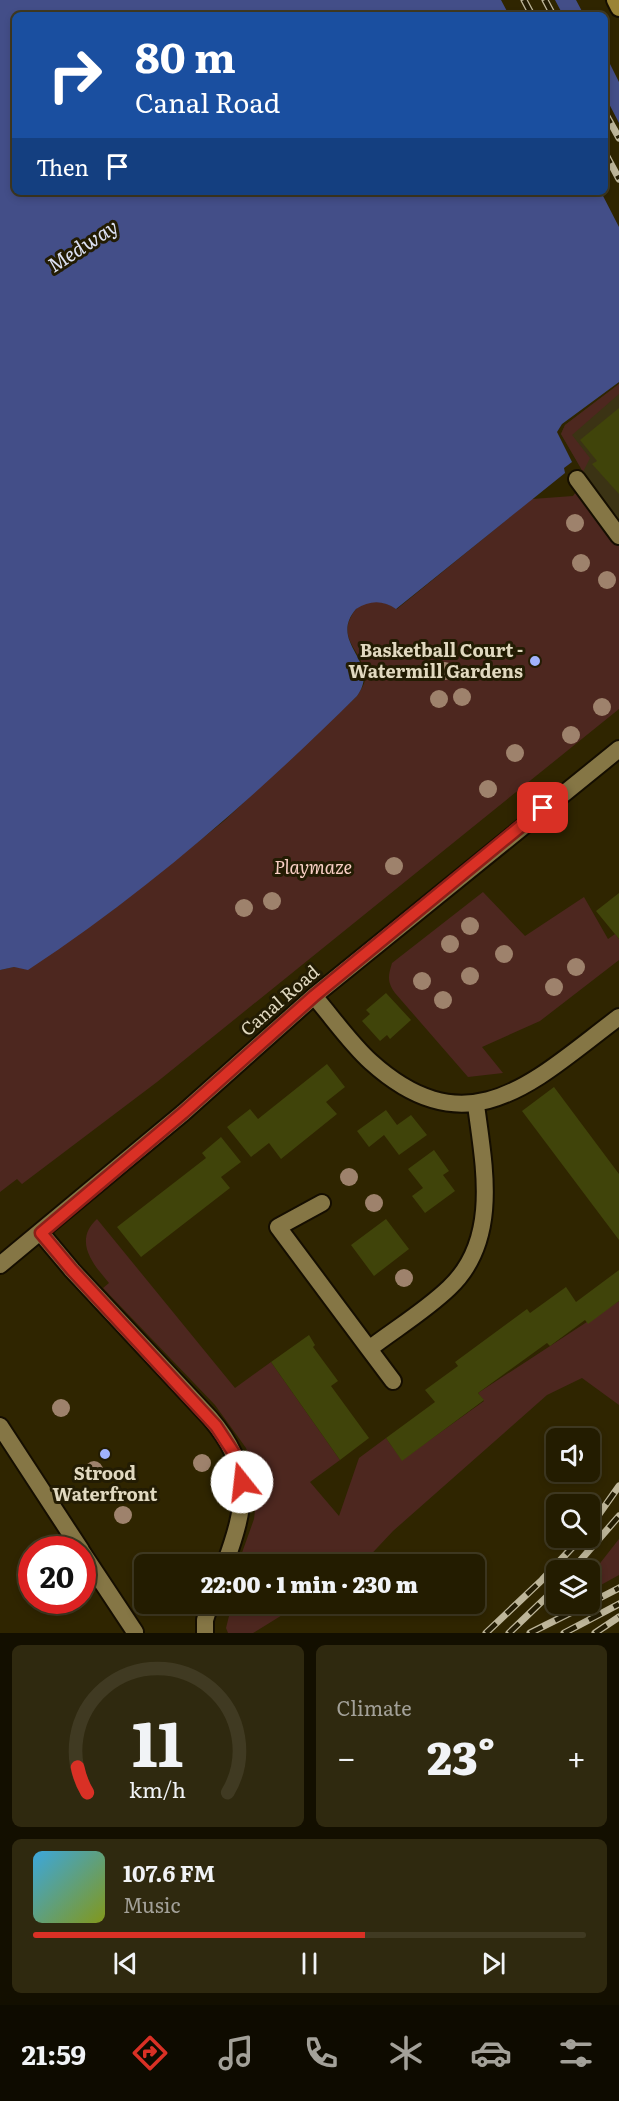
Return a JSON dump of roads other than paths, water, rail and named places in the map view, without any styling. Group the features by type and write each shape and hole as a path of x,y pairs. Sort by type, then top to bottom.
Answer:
{"main road":[{"path":"615,0 619,8"}],"street":[{"path":"577,480 619,536"},
{"name":"Canal Road","path":"0,1265 183,1113 314,996 619,749"},
{"path":"314,996 365,1056 393,1079 429,1096 476,1105 507,1094 533,1081 619,1017"},
{"path":"369,1349 450,1287 471,1257 483,1221 485,1196 476,1105"},
{"path":"322,1203 278,1227 395,1384"},
{"path":"41,1233 72,1270 210,1418 230,1445 242,1475 242,1507 228,1554"},
{"path":"0,1426 72,1536"},
{"path":"96,1572 135,1632"},
{"path":"205,1633 207,1614"}],"water":[{"name":"Medway","path":"0,0 619,0 619,382 562,424 557,432 572,462 564,468 565,473 396,609 376,602 356,609 349,621 347,632 363,672 363,684 357,696 240,806 158,875 116,908 28,970 14,967 0,970"}],"railway":[{"path":"524,0 530,12"},
{"path":"545,0 551,12"},
{"path":"608,118 619,138"},
{"path":"608,158 619,179"},
{"path":"600,1513 619,1486"},
{"path":"581,1560 619,1516"},
{"path":"486,1633 572,1548"},
{"path":"600,1598 619,1588"},
{"path":"509,1633 546,1598"},
{"path":"564,1633 619,1604"},
{"path":"530,1633 568,1614"},
{"path":"595,1633 619,1617"}],"place":[{"name":"Basketball Court - Watermill Gardens","path":"535,661"},
{"name":"Strood Waterfront","path":"105,1454"}],"park label":[{"name":"Playmaze","path":"313,868"}]}
